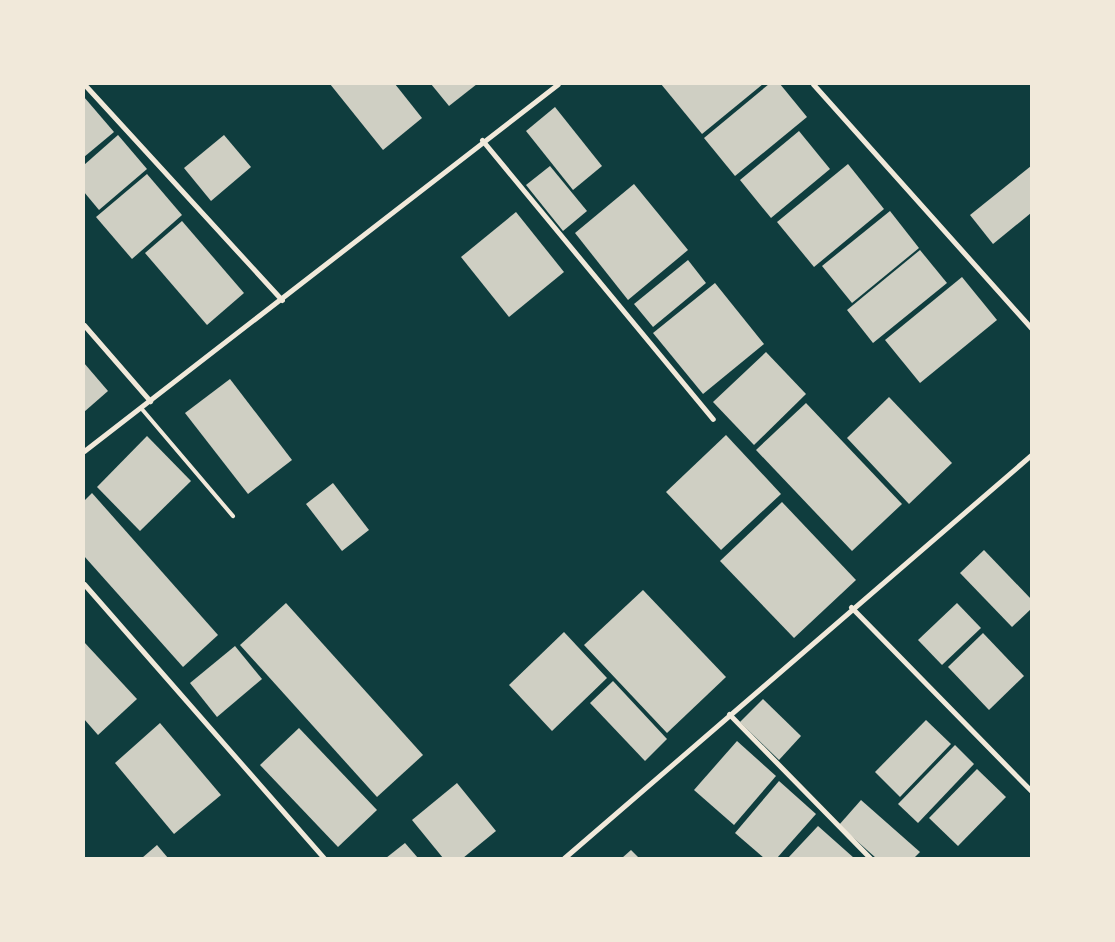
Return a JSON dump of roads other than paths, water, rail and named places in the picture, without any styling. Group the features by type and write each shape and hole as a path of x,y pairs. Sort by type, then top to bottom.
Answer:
{"street":[{"path":"84,84 282,300"},
{"path":"84,452 282,300 482,140 558,84"},
{"path":"813,84 1031,328"},
{"path":"482,140 713,419"},
{"path":"84,324 150,401"},
{"path":"564,858 851,607 1031,455"},
{"path":"84,584 324,858"},
{"path":"851,607 1031,792"},
{"path":"729,714 870,858"}],"lane":[{"path":"140,408 233,516"}]}
